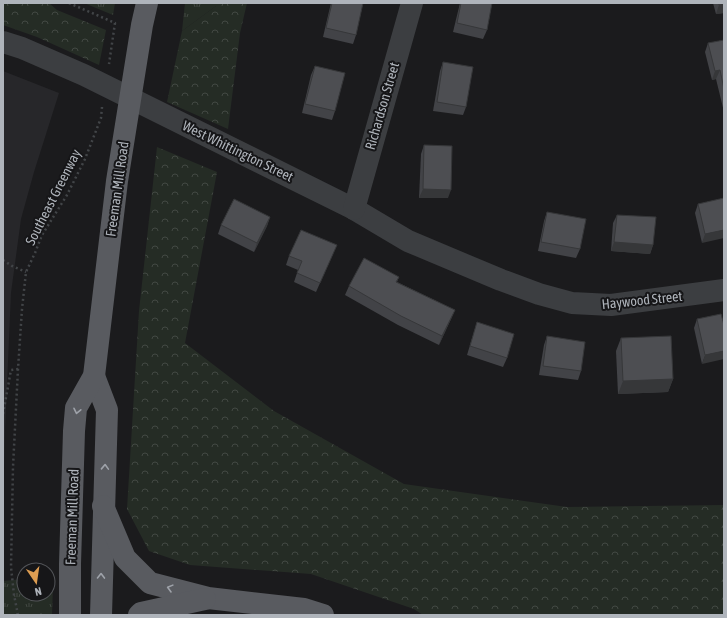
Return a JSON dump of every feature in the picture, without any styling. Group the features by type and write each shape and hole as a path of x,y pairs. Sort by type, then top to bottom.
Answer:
{"main road":[{"name":"Freeman Mill Road","path":"70,615 70,564 76,408 94,376 117,181 147,3"},
{"name":"Freeman Mill Road","path":"94,376 107,410 100,615"},
{"path":"103,506 125,558 150,582 208,598 304,609 323,615"},
{"path":"139,615 208,598"}],"street":[{"name":"Richardson Street","path":"354,209 412,3"},
{"name":"West Whittington Street","path":"3,42 22,48 84,75 354,209 408,241 471,268"},
{"name":"Haywood Street","path":"471,268 539,294 572,303 610,305 724,290"}],"path":[{"path":"69,3 115,23"},
{"name":"Southeast Greenway","path":"18,615 11,567 13,467 22,309 26,272 42,235 67,195 90,146"},
{"path":"3,260 26,272"},
{"path":"3,414 10,370 18,369"}],"shaded area":[{"path":"3,71 59,93 21,219 11,293 3,507"}],"green space":[{"path":"3,3 49,3 57,10 106,30 99,65 37,37 3,25"},
{"path":"84,3 115,3 113,15"},
{"path":"185,3 216,3 216,6 182,31"},
{"path":"216,3 247,3 240,33 228,129 167,102 182,31 216,6"},
{"path":"157,147 217,172 185,343 274,411 404,484 567,507 724,505 724,615 423,615 414,609 311,574 190,565 149,551 127,509 139,311"},
{"path":"16,580 16,602 52,602 52,615 3,615 3,581"}],"building":[{"path":"332,3 363,3 356,35 326,28"},
{"path":"461,3 492,3 487,30 457,23"},
{"path":"724,40 724,89 720,70 715,71 708,43"},
{"path":"443,62 473,67 466,107 437,102"},
{"path":"315,66 345,73 335,111 305,104"},
{"path":"424,145 452,146 451,190 423,189"},
{"path":"724,198 724,230 705,234 698,204"},
{"path":"234,199 270,217 257,243 221,225"},
{"path":"547,212 586,219 580,249 541,242"},
{"path":"617,215 656,217 653,245 614,242"},
{"path":"301,230 337,245 320,283 297,273 302,261 289,256"},
{"path":"364,258 399,277 396,282 455,310 442,336 401,316 349,286"},
{"path":"721,314 724,325 724,351 705,355 697,319"},
{"path":"477,322 514,334 507,358 470,346"},
{"path":"547,336 585,342 581,371 543,366"},
{"path":"671,336 673,379 623,381 621,338"}]}
